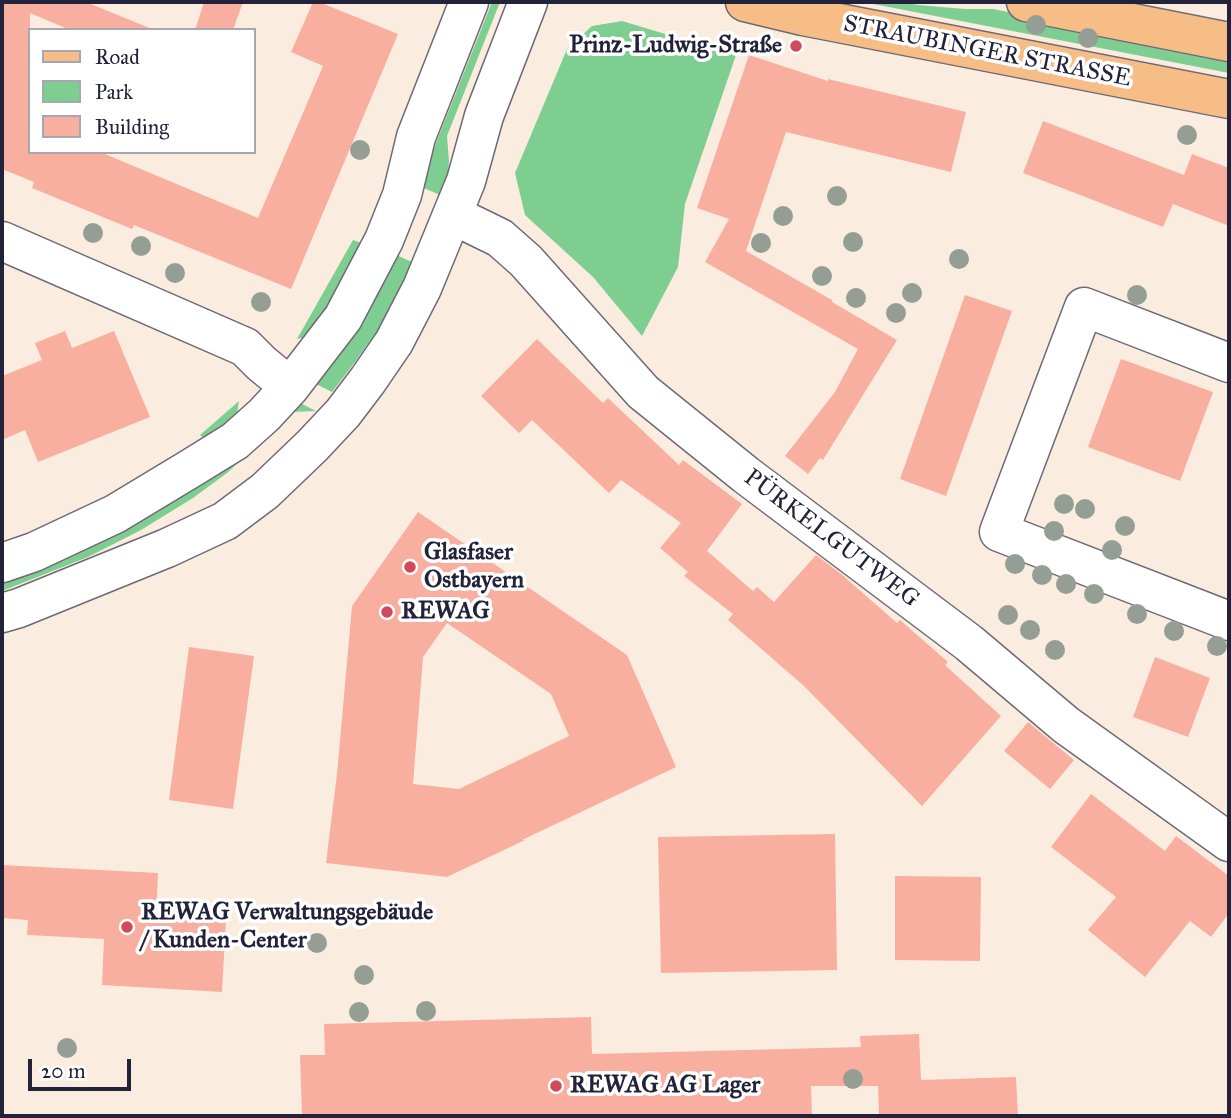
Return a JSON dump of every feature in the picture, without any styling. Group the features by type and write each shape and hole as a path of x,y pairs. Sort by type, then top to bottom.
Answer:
{"main road":[{"name":"STRAUBINGER STRASSE","path":"745,2 803,16 1229,99"},
{"path":"1026,2 1229,42"}],"street":[{"path":"2,563 34,552 115,514 188,470 235,441 290,387 342,318 383,243 402,195 416,137 469,2"},
{"path":"2,613 167,548 225,521 265,491 313,446 343,413 394,342 422,288 466,181 484,117 528,2"},
{"name":"PÜRKELGUTWEG","path":"453,215 500,238 526,261 643,393 746,475 969,643 1066,724 1229,842"},
{"path":"2,241 245,347 290,387"},
{"path":"1229,363 1084,307 999,533 1229,621"}],"green space":[{"path":"492,2 500,2 447,136 448,175 440,195 419,186"},
{"path":"863,2 993,9 1229,55 1229,73"},
{"path":"622,21 736,55 685,204 678,267 642,336 593,277 525,215 515,173 567,49 592,26"},
{"path":"353,240 368,245 313,335 297,339"},
{"path":"390,252 414,263 384,321 332,392 310,381"},
{"path":"292,399 316,411 293,412 227,473 193,498 141,530 88,557 2,591 2,583 84,549"},
{"path":"239,401 237,413 208,442 200,435"}],"building":[{"path":"2,2 86,2 150,28 65,28 30,13 28,154 105,154 258,218 323,66 291,52 313,2 319,2 398,34 291,289 134,225 132,229 32,188 34,182 2,169"},
{"path":"204,2 243,2 234,28 196,28"},
{"path":"749,55 828,81 966,112 951,172 786,132 746,251 897,340 823,460 820,458 808,474 785,456 835,392 858,349 705,262 729,219 697,208"},
{"path":"1043,121 1184,175 1192,154 1229,168 1229,226 1173,204 1163,227 1023,173"},
{"path":"965,295 1012,311 946,496 900,479"},
{"path":"65,331 72,348 114,331 150,417 38,462 25,430 2,440 2,376 42,360 35,343"},
{"path":"537,339 603,403 608,398 679,465 683,460 742,504 707,551 753,591 757,587 774,602 816,555 897,623 900,620 948,662 945,665 1001,716 922,806 804,686 728,620 733,614 684,576 688,572 660,548 681,523 621,480 609,493 532,420 519,433 481,396"},
{"path":"1121,359 1213,392 1180,481 1088,447"},
{"path":"418,512 627,655 676,767 447,877 326,863 352,606","holes":["447,623 551,694 569,736 459,789 413,784 423,657"]},
{"path":"189,647 254,656 233,809 169,800"},
{"path":"1155,657 1210,678 1188,737 1133,717"},
{"path":"1028,722 1074,760 1050,789 1004,751"},
{"path":"1091,794 1165,851 1176,836 1229,876 1229,913 1211,937 1190,921 1145,977 1088,930 1116,897 1051,847"},
{"path":"835,834 837,970 661,973 658,837"},
{"name":"REWAG Verwaltungsgebäude / Kunden-Center","path":"2,865 158,873 156,915 226,919 222,992 102,985 104,939 27,935 28,920 2,918"},
{"path":"895,876 981,877 980,961 895,960"},
{"name":"REWAG AG Lager","path":"591,1017 592,1054 861,1047 860,1036 919,1034 921,1080 1016,1077 1018,1116 879,1116 878,1086 811,1086 812,1116 302,1116 300,1055 325,1055 324,1024"}],"place":[{"name":"Prinz-Ludwig-Straße","path":"796,46"},
{"name":"Glasfaser Ostbayern","path":"410,567"},
{"name":"REWAG","path":"387,612"},
{"name":"REWAG Verwaltungsgebäude / Kunden-Center","path":"127,927"},
{"name":"REWAG AG Lager","path":"556,1086"}]}
